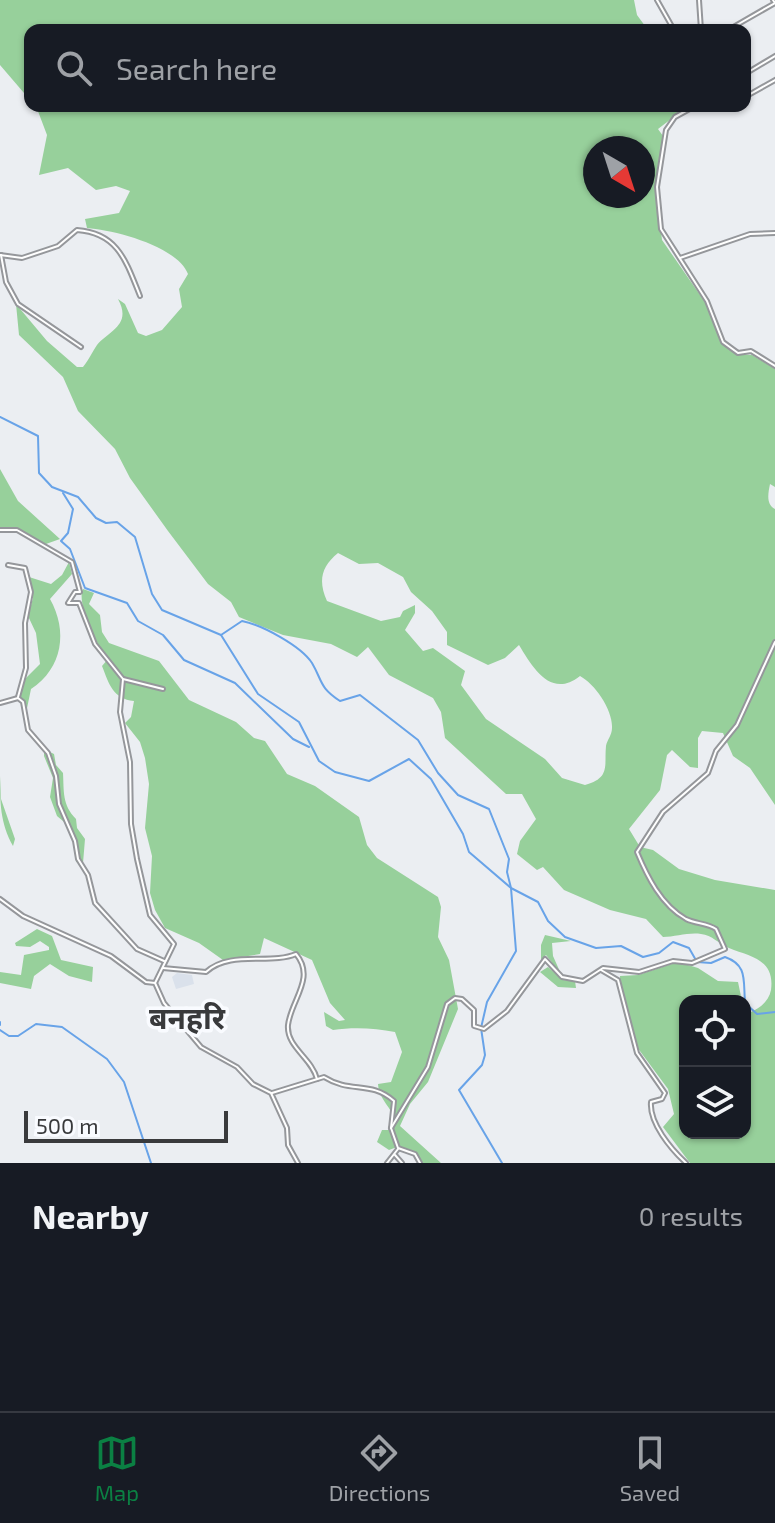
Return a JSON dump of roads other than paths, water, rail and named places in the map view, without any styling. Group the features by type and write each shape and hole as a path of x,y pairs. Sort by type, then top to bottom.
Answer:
{"street":[{"path":"657,0 671,24"},
{"path":"699,0 701,24"},
{"path":"738,24 775,3 773,0"},
{"path":"751,70 775,56"},
{"path":"751,94 775,80"},
{"path":"684,112 675,117 666,130 657,187 661,229 707,301 723,342 738,353 751,351 775,366"},
{"path":"81,347 40,321 30,309 18,304 6,282 0,255 22,258 58,246 77,230 97,232 115,245 140,296"},
{"path":"680,258 750,234 775,233"},
{"path":"0,530 17,530 72,562 80,592 75,592 68,603 79,603 95,644 123,679 163,689"},
{"path":"8,565 25,568 31,592 25,623 26,668 18,698"},
{"path":"391,1128 428,1067 447,1004 455,998 462,999 474,1010 474,1026 484,1029 507,1011 545,959 566,979 583,981 600,970 626,973 673,961 692,963 725,949 716,929 690,921 670,905 649,880 637,852 663,812 708,773 716,751 737,725 775,642"},
{"path":"123,679 119,704 130,762 131,824 150,915 174,944 155,983 164,1003 201,1047 237,1067 253,1084 271,1093 287,1128 288,1145 298,1163"},
{"path":"18,698 25,707 28,730 48,753 58,784 59,804 75,841 78,859 88,875 95,903 137,949 164,961"},
{"path":"0,703 18,698"},
{"path":"0,899 23,916 111,956 146,982 155,983"},
{"path":"162,968 206,972 214,965 262,956 284,959 296,954 305,978 288,1026 292,1044 305,1054 317,1079"},
{"path":"600,970 618,980 637,1053 665,1093 662,1099 651,1102 653,1116 671,1148 686,1163"},
{"path":"271,1093 324,1077 338,1087 374,1088 394,1101 391,1128 398,1148"},
{"path":"387,1163 398,1148"},
{"path":"398,1148 415,1154 420,1163"},
{"path":"393,1154 402,1163"}],"waterway":[{"path":"0,417 38,436 39,473 52,487 78,497 96,518 106,523 117,522 135,537 152,594 162,610 221,635 258,694 299,722 319,761 335,772 369,781 409,759 431,779 463,834 469,852 511,888 516,951 487,1002 481,1028 485,1055 482,1065 459,1090 502,1163"},
{"path":"63,493 73,509 68,533 61,541 70,549 85,588 127,603 138,621 163,635 184,660 235,683 293,739 309,747"},
{"path":"221,635 242,621 270,632 307,656 333,696 340,701 360,695 418,740 438,773 458,795 489,809 509,859 507,872 511,888 538,902 548,921 565,937 596,948 621,946 643,957 659,953 673,942 689,948 697,962 711,963 725,957 741,969 745,995"},
{"path":"751,1008 757,1014 775,1012"},
{"path":"0,1030 9,1036 18,1036 36,1024 62,1027 107,1059 124,1082 151,1163"}],"district":[{"name":"बनहरि","path":"187,1019"}]}
